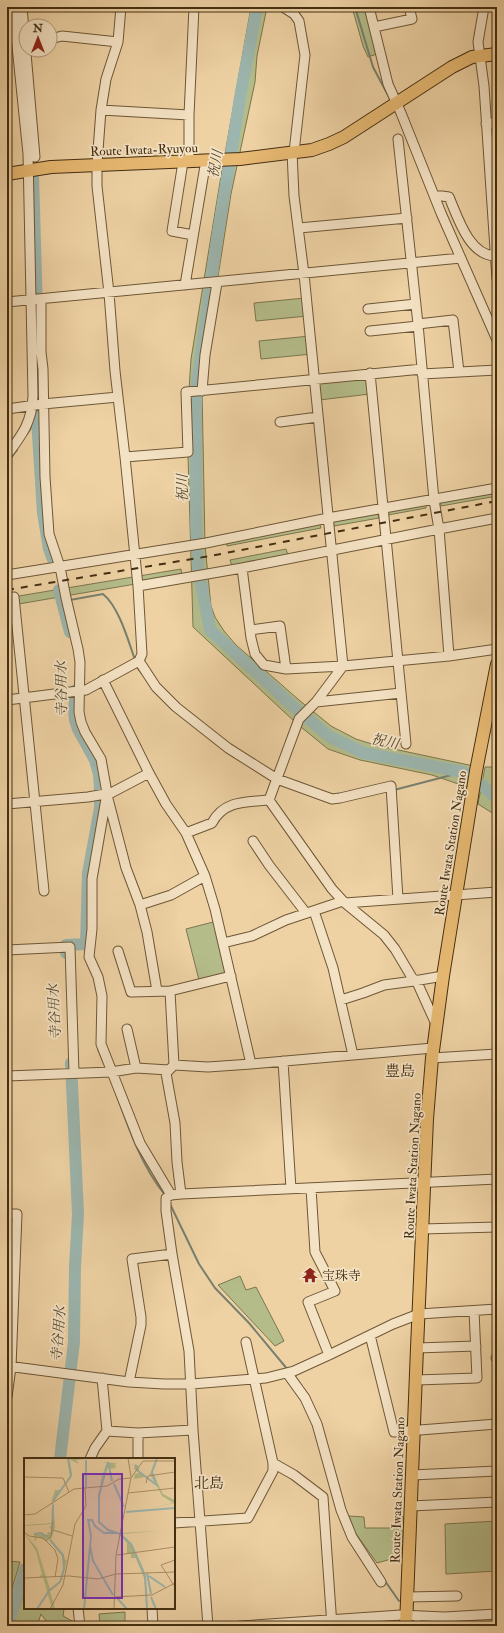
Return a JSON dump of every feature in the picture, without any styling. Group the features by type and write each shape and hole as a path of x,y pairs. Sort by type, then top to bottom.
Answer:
{"main road":[{"name":"Route Iwata-Ryuyou","path":"7,174 51,167 240,159 312,150 344,137 452,67 480,55 497,54"},
{"name":"Route Iwata Station Nagano","path":"411,1619 408,1597 412,1475 427,1118 432,1053 472,792 497,664"}],"street":[{"path":"13,7 18,38"},
{"path":"21,18 22,7"},
{"path":"121,7 118,42 106,79 101,110 97,186 109,293 114,371 125,457 138,586 142,649 139,661 156,687 176,707 228,748 277,779 332,798 340,798 391,786 398,899"},
{"path":"193,235 172,231 186,161 194,7"},
{"path":"269,800 299,719 316,702 343,666 304,274 294,196 293,152 305,55 299,20 294,14 283,7"},
{"path":"369,7 388,84 402,113 434,196 497,340"},
{"path":"374,27 412,19 409,7"},
{"path":"484,7 479,32 480,55 484,86 486,124 493,175 497,279"},
{"path":"58,37 62,36 118,42"},
{"path":"20,58 28,154 27,170 36,299 40,352 43,369 45,477 50,534 60,567 78,649 80,662 79,712 81,722 85,732 101,759 107,794 126,868 140,905 147,932 157,991"},
{"path":"21,58 35,157"},
{"path":"101,110 189,115"},
{"path":"486,124 497,122"},
{"path":"398,139 408,218 434,500 439,529 449,656"},
{"path":"185,285 206,160"},
{"path":"434,196 449,197 463,230 471,243 490,256 495,256"},
{"path":"299,228 408,218"},
{"path":"7,302 217,283 461,258"},
{"path":"202,390 205,355 217,283"},
{"path":"7,455 28,425 32,407 36,299"},
{"path":"368,309 416,304"},
{"path":"370,331 453,320 459,372"},
{"path":"125,457 188,452 186,392 370,373 497,370"},
{"path":"370,373 406,744"},
{"path":"7,409 118,397"},
{"path":"280,422 318,417"},
{"path":"7,575 206,543 328,518 497,488"},
{"path":"138,586 242,568 497,518"},
{"path":"242,568 250,630 255,654 264,665 286,669 343,666 449,656 497,649"},
{"path":"14,597 44,891"},
{"path":"250,630 280,626 286,669"},
{"path":"7,700 80,692 139,661"},
{"path":"103,680 149,773 166,804 186,833 205,876 215,909 251,1064"},
{"path":"316,702 401,693"},
{"path":"7,804 107,794 149,773"},
{"path":"107,794 92,879 92,929 89,957 98,977 102,996 101,1044 140,1143 171,1195"},
{"path":"186,833 212,823 216,814 236,803 269,800"},
{"path":"269,800 332,889 344,902 384,935 395,949 415,980 436,1024"},
{"path":"253,841 269,865 310,912 334,968 354,1055"},
{"path":"140,905 171,894 205,876"},
{"path":"223,943 252,936 286,920 344,902 497,892"},
{"path":"7,950 70,947 74,1073"},
{"path":"118,951 131,992 170,991 231,976"},
{"path":"341,1000 363,994 384,985 443,976"},
{"path":"170,991 172,1068 166,1074 175,1123 177,1162 181,1194"},
{"path":"127,1029 136,1068"},
{"path":"7,1076 111,1072 136,1068 208,1067 354,1055 432,1053 497,1054"},
{"path":"283,1061 290,1189"},
{"path":"208,1626 193,1430 192,1384 186,1327 172,1254 166,1198 171,1195 181,1194 497,1179"},
{"path":"311,1188 314,1252 336,1291 308,1302 329,1355"},
{"path":"7,1214 17,1214 7,1397"},
{"path":"422,1230 497,1227"},
{"path":"129,1382 141,1325 132,1259 172,1254"},
{"path":"9,1367 129,1382 164,1384 192,1384 271,1377 290,1372 393,1324 419,1314 497,1309"},
{"path":"416,1380 477,1378 474,1311"},
{"path":"370,1335 394,1432 497,1424"},
{"path":"175,1524 248,1518 273,1471 273,1463 246,1342"},
{"path":"417,1348 476,1346"},
{"path":"290,1372 305,1398 317,1424 341,1510 352,1537 381,1582"},
{"path":"90,1458 106,1431 102,1378"},
{"path":"106,1431 138,1433 193,1430"},
{"path":"138,1433 138,1458"},
{"path":"273,1463 294,1475 341,1510"},
{"path":"412,1475 497,1471"},
{"path":"323,1497 331,1623"},
{"path":"411,1506 497,1502"},
{"path":"408,1597 457,1596"},
{"path":"78,1609 80,1626"},
{"path":"152,1609 153,1626"},
{"path":"240,1626 331,1623 411,1619 435,1616 497,1614"},
{"path":"435,1616 450,1626"}],"green space":[{"path":"251,7 267,7 257,56 255,82 231,194 202,389 205,545 211,606 215,617 236,645 331,726 356,739 375,745 483,768 470,788 432,775 360,760 328,749 296,723 193,627 187,421 191,359"},
{"path":"352,7 365,7 380,53 368,57 363,46"},
{"path":"305,298 307,316 256,321 254,303"},
{"path":"310,336 312,354 261,359 259,341"},
{"path":"368,376 370,394 319,400 317,382"},
{"path":"497,490 497,496 441,506 440,500"},
{"path":"426,504 426,508 388,515 387,510"},
{"path":"377,512 379,518 334,526 333,520"},
{"path":"319,522 321,528 227,546 225,539"},
{"path":"286,549 288,555 232,566 230,560"},
{"path":"181,569 182,576 7,606 7,598"},
{"path":"485,767 497,767 497,816 478,804"},
{"path":"217,921 231,976 200,984 186,929"},
{"path":"240,1276 246,1290 256,1287 284,1341 275,1346 218,1285"},
{"path":"349,1516 364,1517 365,1528 397,1528 397,1517 404,1517 402,1556 377,1563 354,1531"},
{"path":"497,1521 497,1571 446,1574 445,1524"},
{"path":"7,1561 20,1562 7,1605"},
{"path":"24,1593 24,1609 64,1609 63,1616 74,1622 49,1625 41,1614 37,1626 13,1626"},
{"path":"125,1612 125,1626 100,1626 99,1614"}],"waterway":[{"name":"祝川","path":"257,7 241,92 217,239 196,391 196,523 198,568 210,630 294,707 330,737 364,753 463,772 482,785 497,799"},
{"path":"355,7 373,67 390,99"},
{"name":"寺谷用水","path":"33,176 37,310"},
{"name":"寺谷用水","path":"37,342 37,419 43,513 49,549 55,565"},
{"path":"27,434 37,419"},
{"path":"7,463 17,450"},
{"name":"寺谷用水","path":"59,590 70,632"},
{"path":"70,600 103,594 109,600 118,615 135,660"},
{"path":"136,666 143,675"},
{"name":"寺谷用水","path":"66,953 66,945 86,944 88,873 100,808 99,774 95,760 78,729 75,720 74,710 76,690"},
{"path":"394,790 463,772"},
{"path":"98,1049 104,1063"},
{"name":"寺谷用水","path":"60,1458 74,1342 75,1267 78,1214 71,1063"},
{"path":"116,1093 142,1159 165,1195"},
{"path":"170,1204 199,1264 215,1288 249,1323 288,1370"},
{"path":"295,1376 303,1389"},
{"name":"寺谷用水","path":"8,1626 24,1572"},
{"path":"385,1581 399,1601"},
{"path":"421,1623 423,1622 443,1626"}],"railway":[{"path":"7,590 210,556 497,501"}],"place":[{"name":"宝珠寺","path":"310,1275"}],"district":[{"name":"豊島","path":"400,1071"},
{"name":"北島","path":"209,1483"}]}
